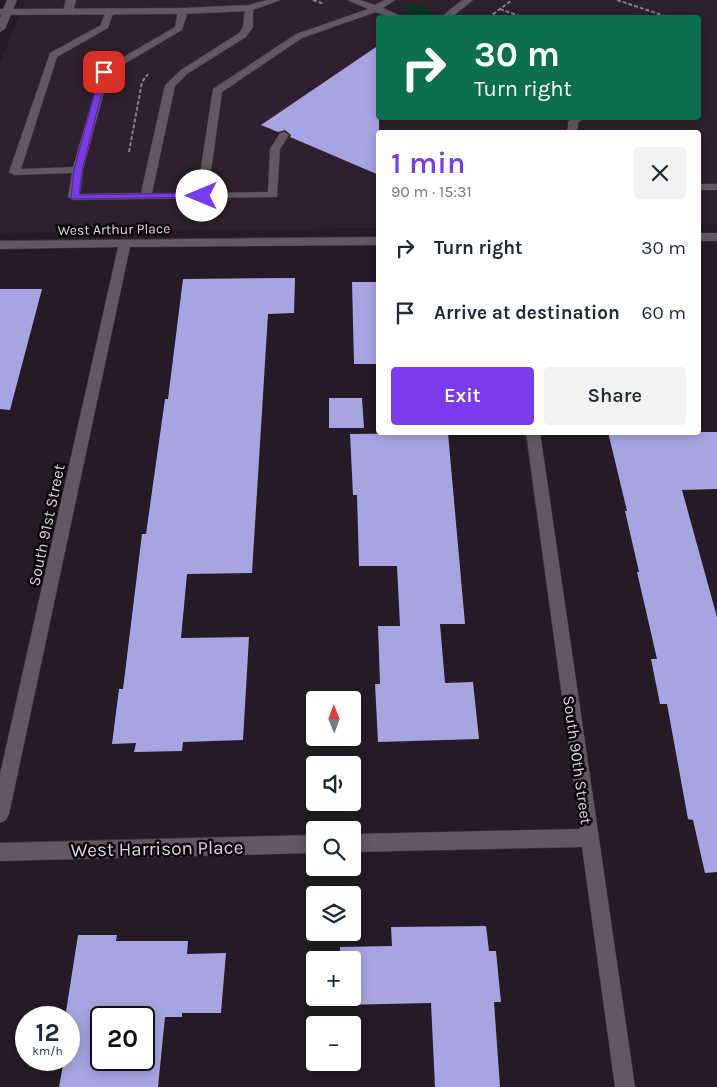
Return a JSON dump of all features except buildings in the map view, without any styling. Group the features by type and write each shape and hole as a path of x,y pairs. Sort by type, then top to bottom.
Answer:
{"street":[{"path":"0,29 3,12 12,0"},
{"path":"68,12 71,0"},
{"path":"3,12 183,11 250,8 276,0"},
{"path":"352,0 392,15"},
{"path":"202,196 217,91 299,36 376,9 390,0"},
{"path":"448,15 468,0"},
{"path":"146,196 170,85 184,72 243,35 248,27 250,8"},
{"path":"78,170 14,172 53,55 104,26 109,11"},
{"path":"183,11 179,28 104,72 78,170 74,198 273,195 275,148 284,135"},
{"path":"701,187 717,187"},
{"path":"701,237 717,237"},
{"name":"West Arthur Place","path":"0,246 376,241"},
{"name":"South 91st Street","path":"0,814 125,244"},
{"name":"South 90th Street","path":"533,435 625,1087"},
{"path":"361,843 589,838"},
{"name":"West Harrison Place","path":"0,852 306,844"}],"path":[{"path":"492,15 512,0"},
{"path":"617,0 662,15"},
{"path":"500,9 517,15"}],"shaded area":[{"path":"25,0 717,0 717,224 701,224 701,130 376,130 376,228 0,233 0,63"}],"green space":[{"path":"406,2 433,10 433,12 425,15 413,14 402,7"}],"route":[{"path":"104,72 78,170 74,198 202,196"}]}
